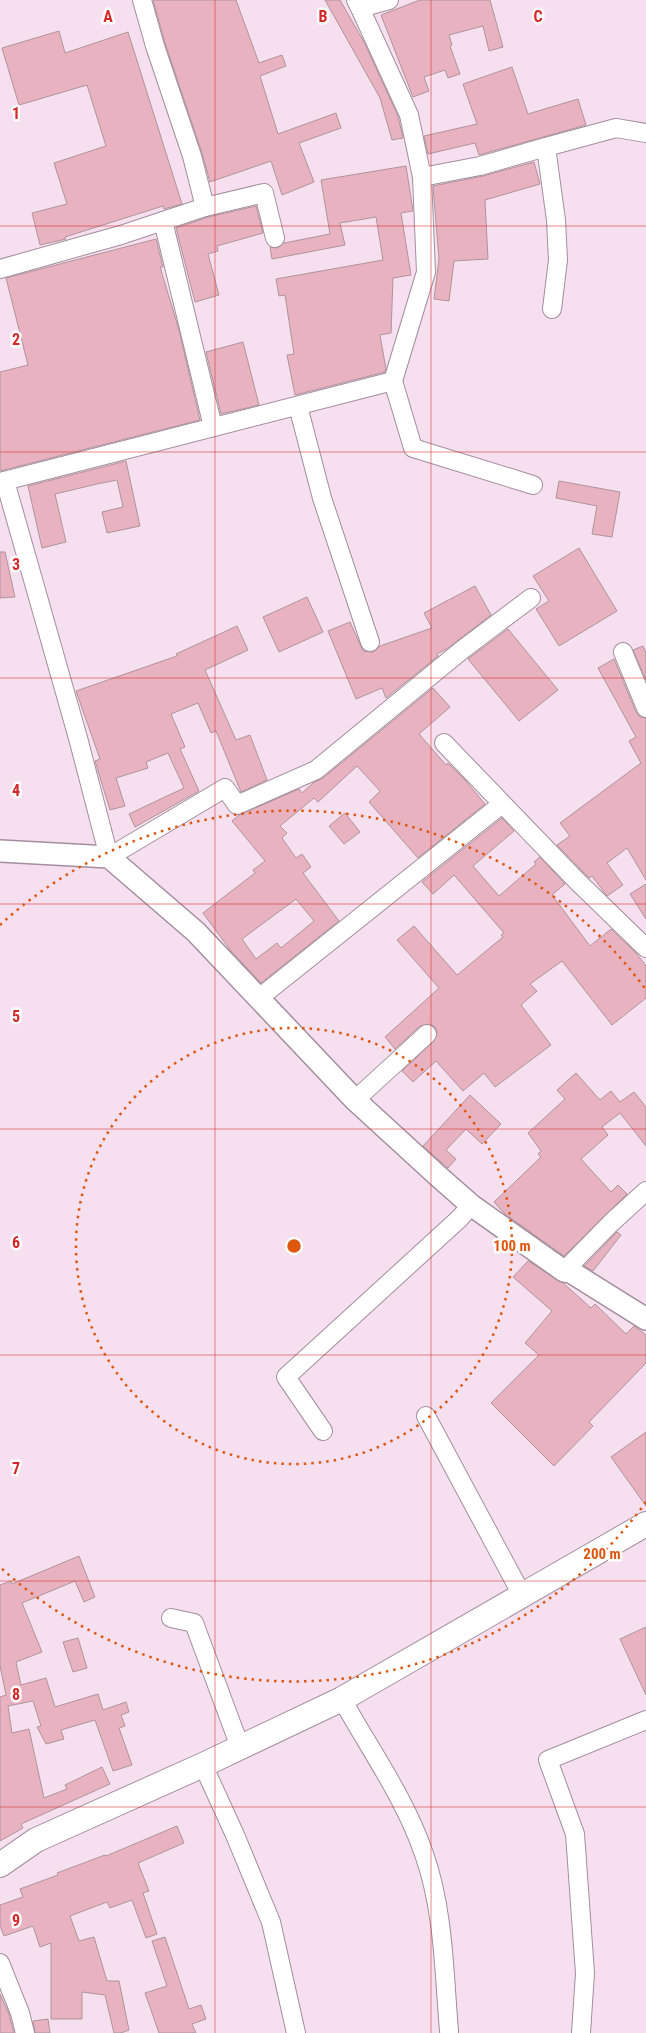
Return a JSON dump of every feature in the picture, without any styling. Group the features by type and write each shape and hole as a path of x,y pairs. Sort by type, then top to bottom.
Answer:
{"main road":[{"path":"0,1865 36,1840 240,1748 342,1699 646,1524"}],"street":[{"path":"142,0 155,46 192,156 205,207"},
{"path":"389,0 358,4 409,115 422,177 426,272 393,381 413,448 533,485"},
{"path":"422,177 480,166 616,128 646,133"},
{"path":"546,147 556,220 558,260 552,309"},
{"path":"0,270 205,207 264,193 275,238"},
{"path":"163,220 213,428"},
{"path":"393,381 2,482 78,738 109,857 196,932 356,1100 470,1205 564,1271 571,1272 646,1319"},
{"path":"298,406 322,498 370,642"},
{"path":"0,851 109,857 225,788 237,805 316,770 462,650 531,598"},
{"path":"623,652 646,708"},
{"path":"444,743 502,804 646,948"},
{"path":"259,998 502,804"},
{"path":"356,1100 428,1034"},
{"path":"564,1271 611,1223 646,1191"},
{"path":"323,1431 286,1377 460,1218 470,1205"},
{"path":"426,1416 522,1594"},
{"path":"171,1618 194,1623 240,1748"},
{"path":"342,1699 403,1803 425,1855 439,1923 450,2031"},
{"path":"581,2033 585,1973 575,1834 548,1760 646,1720"},
{"path":"203,1765 239,1844 271,1922 296,2033"},
{"path":"0,1963 18,2005 25,2033"}],"building":[{"path":"153,0 236,0 259,63 282,55 286,66 260,76 278,134 336,113 341,128 299,143 314,182 282,195 271,161 210,182"},
{"path":"325,0 340,0 364,42 398,116 403,138 392,140 380,98"},
{"path":"420,0 490,0 503,47 489,51 483,26 449,35 452,45 450,46 460,74 448,78 445,70 424,77 429,91 413,97 381,15"},
{"path":"59,31 65,53 128,32 182,204 164,209 163,206 65,237 66,239 40,245 32,213 67,204 54,163 106,146 87,85 19,105 2,48"},
{"path":"512,67 528,114 578,99 586,125 479,155 475,143 428,154 424,136 477,124 463,84"},
{"path":"534,162 540,184 485,200 488,259 454,261 449,301 434,299 439,259 433,186 483,176"},
{"path":"406,166 413,211 401,213 411,275 393,278 391,333 380,335 385,372 295,395 287,355 294,354 285,295 279,296 276,279 383,260 376,217 340,223 345,245 272,259 270,247 277,248 284,243 330,234 321,180"},
{"path":"256,206 263,233 217,246 218,251 208,254 219,295 195,302 176,228 208,217"},
{"path":"156,239 163,267 160,267 179,330 200,420 0,471 0,372 28,365 6,278"},
{"path":"243,342 259,405 221,414 206,352"},
{"path":"126,461 140,526 107,533 102,512 123,507 117,480 97,484 55,494 66,542 42,548 28,486"},
{"path":"559,481 620,492 612,537 592,534 597,506 556,498"},
{"path":"579,548 617,611 559,646 536,609 549,601 533,576"},
{"path":"0,552 5,552 15,597 0,598"},
{"path":"475,586 491,615 448,648 437,654 438,656 386,698 382,688 356,699 328,631 350,622 363,651 373,652 380,646 432,628 424,613"},
{"path":"307,597 323,632 279,652 263,617"},
{"path":"237,626 248,650 205,670 236,740 250,735 267,780 241,792 216,731 211,733 198,703 171,714 185,747 180,749 199,791 135,827 129,814 184,788 168,753 146,762 148,768 116,778 125,806 110,810 95,761 100,759 76,691 177,656 176,654"},
{"path":"508,629 558,690 519,721 468,659"},
{"path":"643,646 646,653 646,680 633,650"},
{"path":"614,659 636,712 640,717 646,718 646,880 627,848 607,863 623,885 607,896 592,876 589,878 557,845 570,836 560,823 641,763 629,741 636,737 598,668"},
{"path":"433,688 450,707 419,734 446,765 448,763 465,780 485,804 418,858 369,802 380,791 357,766 318,802 314,798 280,826 287,833 282,838 296,858 302,854 311,867 303,873 339,921 261,983 231,951 203,913 255,873 253,870 265,861 232,821 239,815 299,789 302,793 313,783 323,778","holes":["296,899 314,921 281,948 277,943 256,959 242,939"]},
{"path":"345,813 360,832 344,844 329,826"},
{"path":"502,818 514,831 473,866 499,896 536,864 534,862 540,857 565,884 552,895 590,946 611,929 636,953 646,966 646,998 612,1025 562,961 530,984 537,991 521,1005 551,1045 495,1087 484,1073 463,1091 436,1061 413,1082 402,1071 434,1041 437,1032 435,1027 430,1024 420,1026 395,1049 385,1037 439,988 397,940 414,926 457,975 503,937 501,935 504,933 454,875 433,894 422,882"},
{"path":"646,884 646,919 630,894"},
{"path":"576,1073 600,1100 611,1091 620,1102 634,1092 646,1107 646,1146 620,1113 602,1127 608,1135 581,1159 611,1192 618,1185 627,1194 564,1256 505,1214 494,1202 541,1157 538,1154 541,1151 528,1133 565,1099 557,1090"},
{"path":"470,1095 501,1124 482,1144 466,1129 446,1150 456,1159 448,1168 423,1146"},
{"path":"617,1232 621,1235 593,1271 584,1266"},
{"path":"528,1261 563,1283 591,1308 595,1304 626,1334 634,1326 646,1335 646,1363 589,1422 593,1426 554,1466 491,1403 539,1355 525,1343 552,1311 513,1277"},
{"path":"646,1432 646,1506 611,1457"},
{"path":"79,1556 95,1597 84,1602 75,1581 22,1603 42,1652 16,1662 21,1685 46,1678 55,1707 98,1694 103,1710 126,1702 129,1712 121,1715 125,1726 119,1728 132,1765 113,1771 95,1720 61,1730 64,1739 46,1744 37,1727 41,1726 33,1701 8,1706 12,1733 29,1729 44,1798 67,1789 65,1785 102,1767 110,1784 21,1824 23,1828 0,1841 0,1697 6,1695 0,1666 0,1585 11,1581 12,1584"},
{"path":"646,1627 646,1695 620,1639"},
{"path":"78,1638 87,1668 73,1672 63,1642"},
{"path":"177,1826 184,1843 138,1863 149,1891 143,1893 157,1934 146,1938 132,1900 110,1908 107,1902 70,1916 79,1941 94,1937 107,1981 119,1981 129,2030 114,2033 105,1995 82,1992 82,2019 51,2019 51,1943 40,1947 33,1926 4,1936 0,1926 0,1905 23,1897 20,1889"},
{"path":"165,1937 189,2009 201,2005 206,2019 192,2024 196,2033 159,2033 145,1993 167,1986 152,1941"},
{"path":"0,1994 9,2014 14,2033 0,2033"},
{"path":"48,2019 50,2033 35,2033 33,2021"}]}
